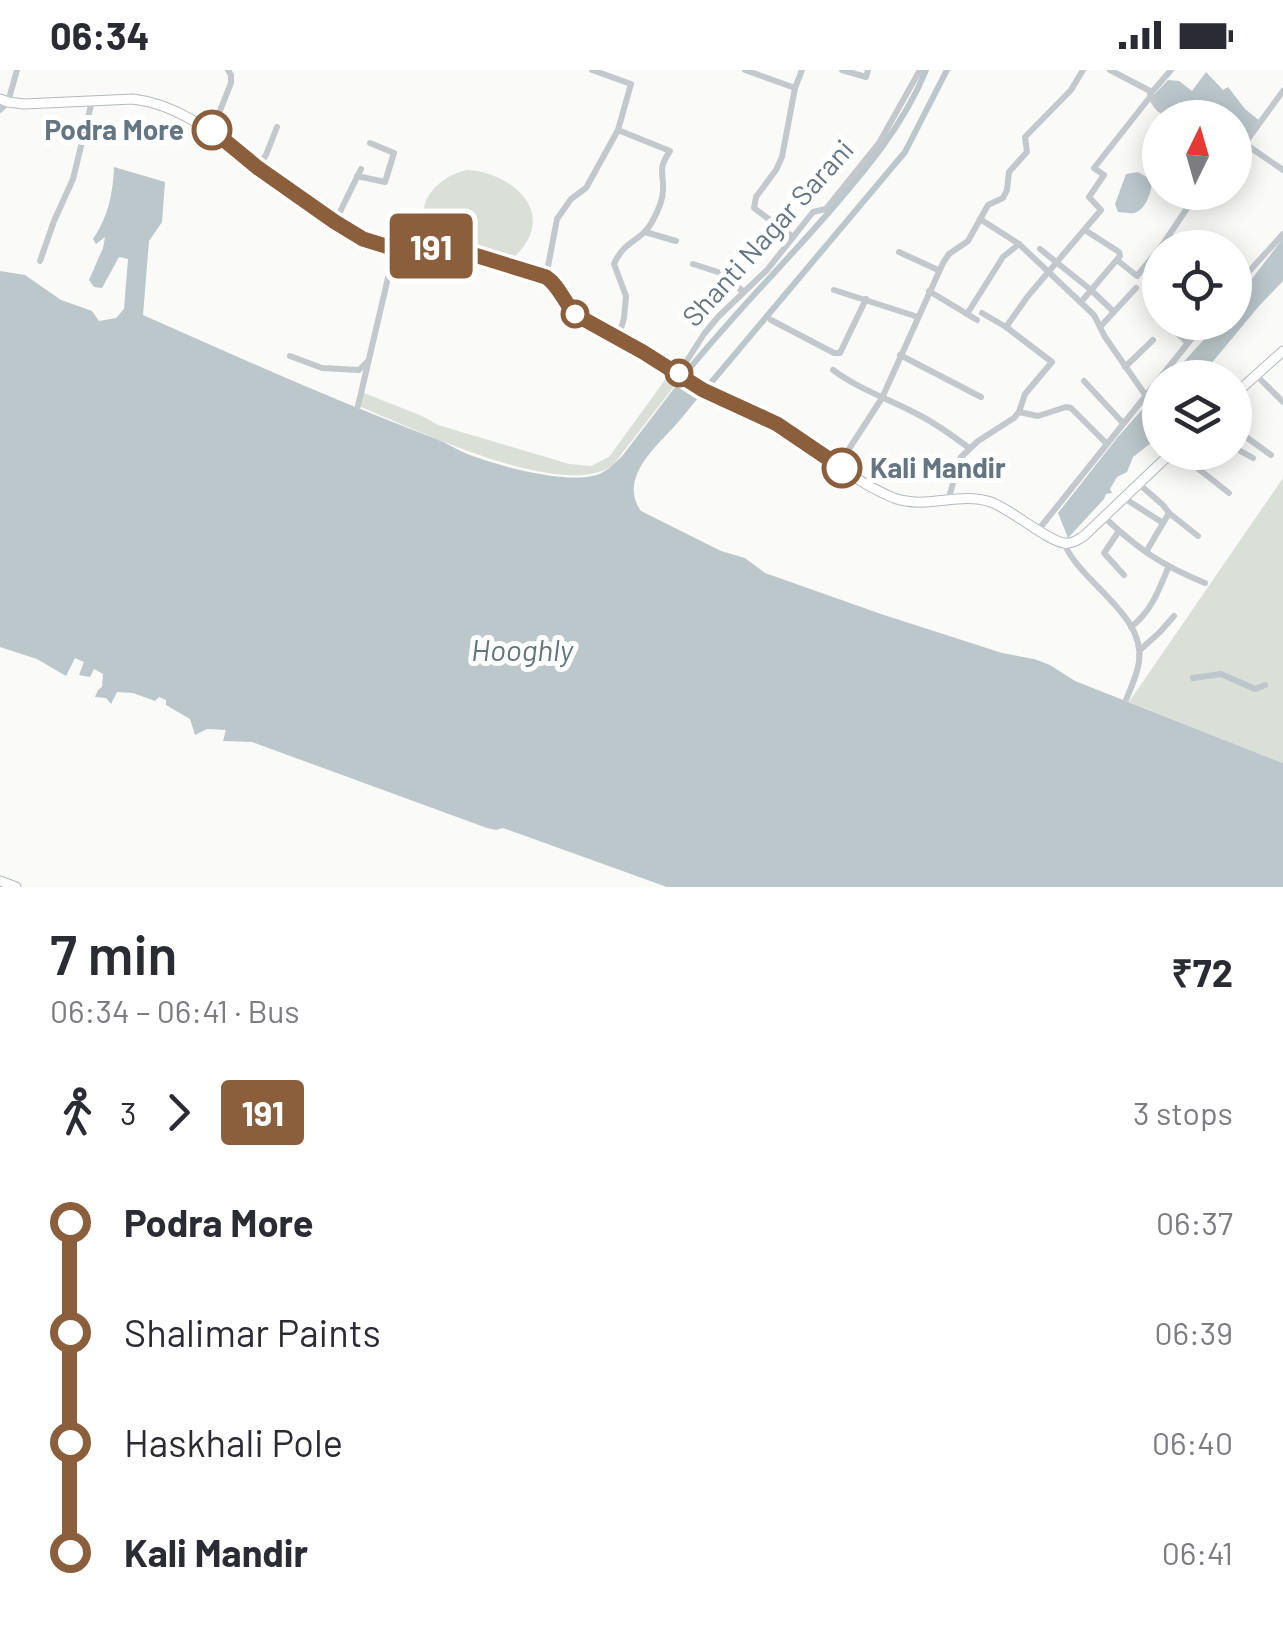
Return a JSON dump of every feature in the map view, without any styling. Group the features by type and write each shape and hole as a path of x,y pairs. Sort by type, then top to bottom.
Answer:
{"main road":[{"path":"3,104 133,100 150,102 191,119 363,239 395,248 452,248 546,277 556,285 571,310 695,385 777,424 873,489 904,501 926,504 962,498 985,500 1064,543 1078,540 1153,470"},
{"path":"1252,379 1283,351"},
{"path":"0,881 16,887"}],"street":[{"path":"3,104 17,70"},
{"path":"212,130 231,83 228,70"},
{"path":"546,277 557,220 571,199 586,188 618,130 631,84 592,70"},
{"path":"746,70 795,88"},
{"path":"793,237 754,208 756,196 782,158 802,70"},
{"path":"842,70 866,77 868,70"},
{"name":"Shanti Nagar Sarani","path":"680,375 704,334 767,270 812,212 826,209 879,143 920,70"},
{"path":"838,466 882,398 938,270 949,254 968,240 988,206 1003,198 1009,172 1027,152 1024,137 1070,90 1082,70"},
{"path":"1110,70 1154,100"},
{"path":"1006,327 1100,210 1088,197 1104,175 1094,168 1171,70"},
{"path":"1252,127 1283,90"},
{"path":"40,261 74,179 92,101"},
{"path":"258,168 277,127"},
{"path":"618,130 670,151 661,166 664,188 658,209 644,232 626,244 614,264 626,296 618,339"},
{"path":"335,222 359,173 385,182 394,154 370,143"},
{"path":"1252,148 1283,170"},
{"path":"1116,260 1136,276 1186,210"},
{"path":"980,219 1019,244 1094,315 1142,390"},
{"path":"1081,302 1120,256 1085,230"},
{"path":"644,232 676,241"},
{"path":"1252,268 1283,234"},
{"path":"967,314 1003,257 1019,244"},
{"path":"358,406 395,248"},
{"path":"1040,249 1114,312"},
{"path":"899,252 938,270"},
{"path":"694,264 718,272 744,292"},
{"path":"1100,327 1136,288"},
{"path":"834,290 919,318"},
{"path":"929,291 967,314 1006,327 1052,362 1025,394 1019,412 961,456 948,500"},
{"path":"771,320 837,354 842,351 866,298"},
{"path":"1125,366 1153,340"},
{"path":"1174,360 1186,340"},
{"path":"900,355 981,397"},
{"path":"290,356 322,368 358,370 370,360"},
{"path":"833,370 918,414 969,448"},
{"path":"1256,376 1283,402"},
{"path":"1084,381 1123,422"},
{"path":"1038,529 1142,401"},
{"path":"1019,412 1038,416 1071,408 1106,444"},
{"path":"1252,441 1271,455"},
{"path":"1198,470 1229,493"},
{"path":"1138,483 1168,514 1198,536"},
{"path":"1123,498 1164,523"},
{"path":"1146,552 1168,514"},
{"path":"1104,517 1168,568 1205,583"},
{"path":"1119,531 1104,553 1124,575"},
{"path":"1064,543 1070,557 1132,627 1140,650 1139,665 1126,700"},
{"path":"1132,627 1155,599 1168,568"},
{"path":"1140,650 1174,616"}],"shaded area":[{"path":"467,170 483,172 512,185 530,207 530,236 510,259 491,259 455,247 435,236 425,221 424,210 431,192 447,178"},
{"path":"670,373 679,380 613,465 590,474 560,475 488,458 361,407 364,393 438,425 569,464 591,466 609,457"},
{"path":"1283,478 1283,763 1129,702"}],"water":[{"path":"1206,72 1223,90 1228,87 1238,100 1152,97 1168,80 1179,81 1192,91"},
{"path":"1252,115 1261,122 1252,135"},
{"name":"Hooghly","path":"114,167 165,182 162,222 149,241 143,315 465,453 546,475 597,475 623,455 679,382 698,398 641,467 634,488 641,511 721,551 745,558 765,573 1002,653 1034,659 1075,681 1283,763 1283,887 667,887 503,828 487,828 252,742 223,741 226,730 207,729 195,735 190,719 159,697 155,701 117,692 111,704 106,698 95,697 102,687 103,674 94,669 90,677 79,675 84,662 75,658 66,676 37,659 0,647 0,271 25,275 61,300 92,311 99,321 116,318 124,309 128,259 119,257 102,288 94,287 89,280 103,248 105,237 96,244 93,239 109,205"},
{"path":"1126,174 1142,174 1142,208 1134,213 1118,212 1115,204"},
{"path":"1283,238 1283,281 1252,314 1252,279"},
{"path":"1204,340 1231,340 1214,360 1185,360"},
{"path":"1142,410 1142,450 1133,457 1127,472 1117,477 1110,489 1112,493 1106,494 1068,538 1058,513"}],"waterway":[{"path":"926,70 896,127 871,161 686,373 704,391 905,152 947,70"},
{"path":"1193,678 1221,674 1255,689 1265,685"}],"bus line":[{"name":"191","path":"212,130 258,168 363,239 392,248 452,248 552,280 578,316 703,390 777,424 842,468"}],"place":[{"name":"Podra More","path":"212,130"},
{"name":"Kali Mandir","path":"842,468"}]}
